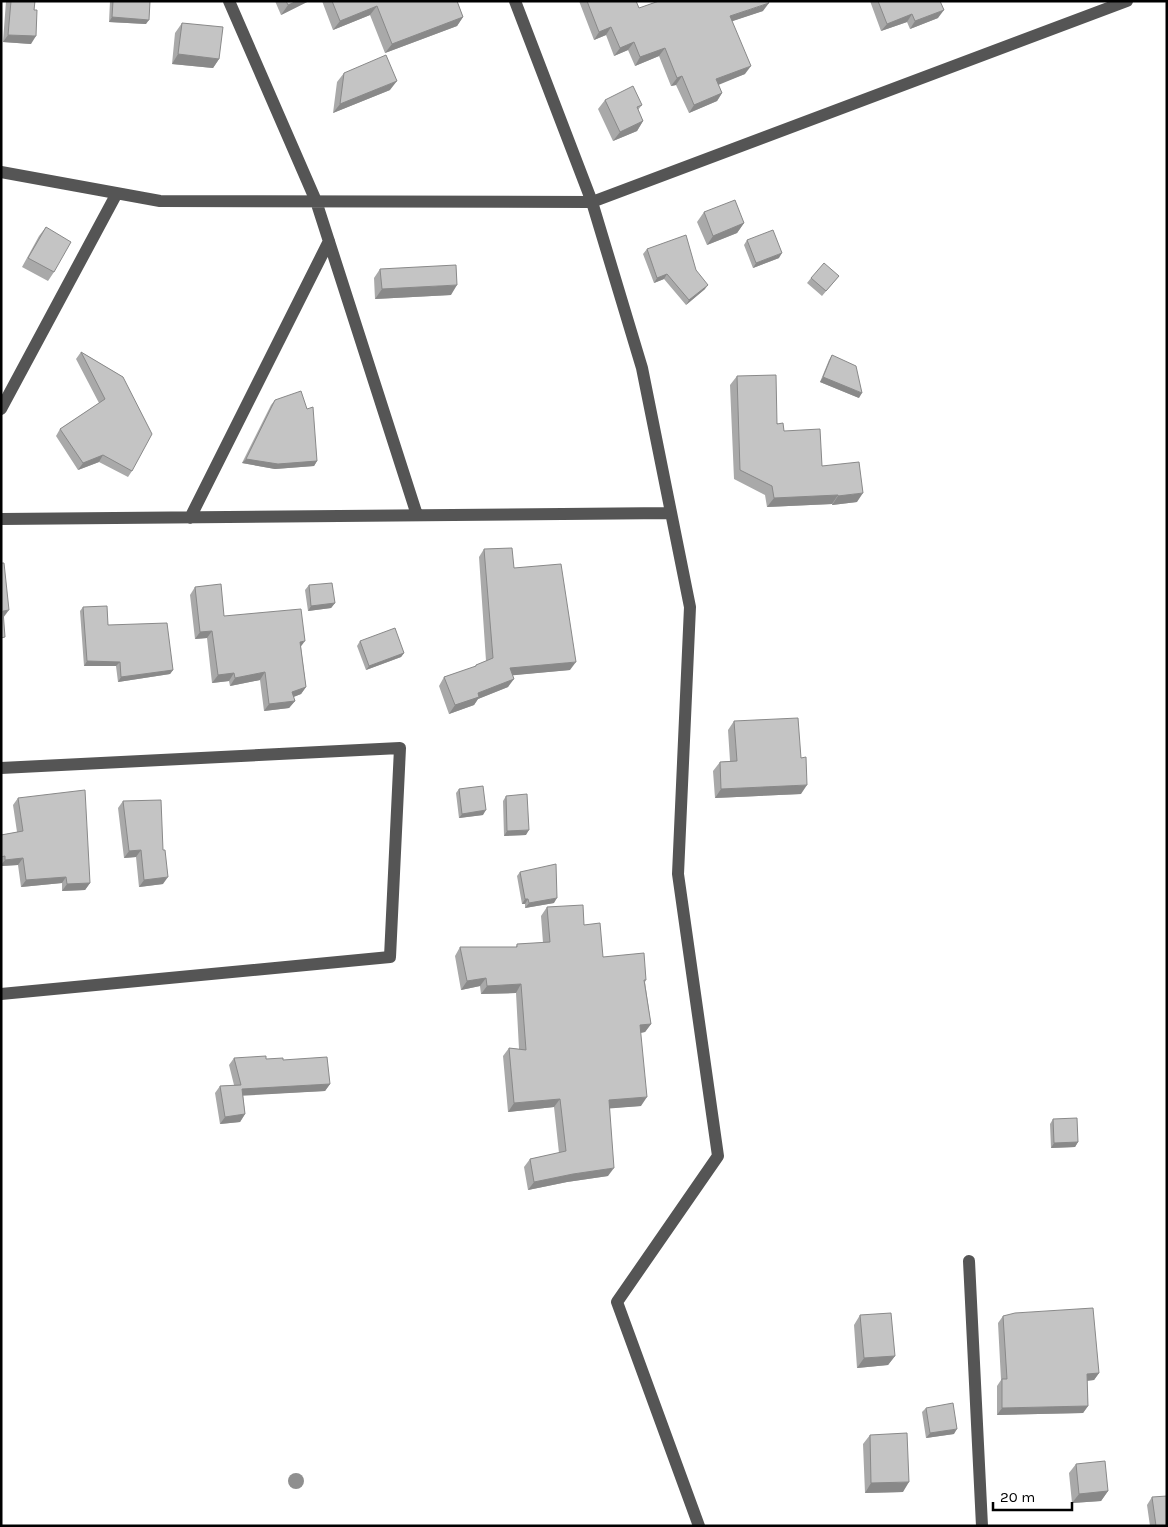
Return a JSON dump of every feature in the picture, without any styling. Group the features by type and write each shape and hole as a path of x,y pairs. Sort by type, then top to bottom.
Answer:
{"street":[{"path":"229,1 316,201 417,515"},
{"path":"515,1 592,202 642,368 690,607 678,874 718,1156 617,1302 699,1526"},
{"path":"1,172 160,201 592,202 1126,1"},
{"path":"1,409 117,193"},
{"path":"190,518 329,241"},
{"path":"1,520 671,513"},
{"path":"1,768 400,748 390,958 1,994"},
{"path":"969,1260 982,1526"}],"building":[{"path":"11,1 35,1 34,10 37,10 36,36 8,35"},
{"path":"113,1 150,1 149,20 112,17"},
{"path":"286,1 297,1 288,5"},
{"path":"332,1 457,1 463,17 392,44 377,6 340,21"},
{"path":"587,1 636,1 639,8 659,1 768,1 769,3 730,16 751,66 716,79 722,93 694,105 682,76 677,78 665,48 640,57 634,42 620,48 611,27 599,32"},
{"path":"878,1 940,1 944,10 915,21 912,14 887,24"},
{"path":"182,23 223,27 219,59 178,54"},
{"path":"386,55 397,81 340,104 344,73"},
{"path":"633,86 642,105 637,107 643,121 620,132 605,100"},
{"path":"735,200 744,223 713,236 704,212"},
{"path":"46,227 71,242 54,272 28,258"},
{"path":"773,230 782,253 756,263 747,240"},
{"path":"686,235 696,270 708,285 689,300 667,274 657,278 647,249"},
{"path":"824,263 839,276 826,291 811,278"},
{"path":"456,265 457,285 382,289 380,269"},
{"path":"81,352 123,377 152,434 132,471 103,455 83,463 60,429 105,399"},
{"path":"832,355 856,366 862,393 823,377"},
{"path":"776,375 777,424 783,423 784,431 820,429 822,466 859,462 863,493 838,496 774,498 772,486 740,470 737,376"},
{"path":"301,391 307,409 313,407 317,461 278,464 246,459 275,400"},
{"path":"512,548 514,568 561,564 576,662 510,668 514,679 478,693 479,697 455,705 444,677 493,658 484,549"},
{"path":"1,563 4,563 9,610 3,611 5,637 1,638"},
{"path":"332,583 335,603 311,606 309,585"},
{"path":"221,584 224,616 301,609 305,641 300,642 306,687 292,692 295,701 269,704 265,672 235,678 234,673 218,675 212,631 200,632 195,587"},
{"path":"107,606 108,625 167,623 173,670 121,677 120,662 87,661 83,607"},
{"path":"395,628 404,653 369,666 360,641"},
{"path":"798,718 801,758 806,757 807,785 721,789 720,762 737,761 734,721"},
{"path":"483,786 486,810 462,814 459,789"},
{"path":"85,790 90,883 67,884 66,877 26,880 23,858 5,860 5,856 1,857 1,835 23,831 18,798"},
{"path":"527,794 529,830 507,831 506,796"},
{"path":"161,800 163,850 165,850 168,877 144,880 141,850 129,851 123,801"},
{"path":"556,864 557,898 529,903 528,899 525,899 520,872"},
{"path":"583,905 584,925 600,923 603,957 644,953 646,980 644,980 651,1024 640,1025 647,1097 609,1100 614,1168 534,1182 530,1159 566,1151 560,1099 514,1103 509,1048 526,1050 521,984 487,986 486,978 467,981 460,947 517,947 517,944 550,942 547,907"},
{"path":"266,1056 266,1059 283,1058 283,1060 327,1057 330,1084 242,1089 245,1114 225,1117 220,1086 241,1085 234,1058"},
{"path":"1077,1118 1078,1142 1054,1143 1053,1119"},
{"path":"1093,1308 1099,1373 1087,1374 1088,1406 1002,1408 1002,1379 1007,1379 1003,1316 1015,1313"},
{"path":"891,1313 895,1356 864,1358 860,1315"},
{"path":"953,1403 957,1429 930,1433 926,1408"},
{"path":"907,1433 909,1482 871,1483 870,1435"},
{"path":"1105,1461 1108,1491 1079,1494 1076,1464"},
{"path":"1167,1496 1167,1526 1156,1526 1152,1497"}]}
